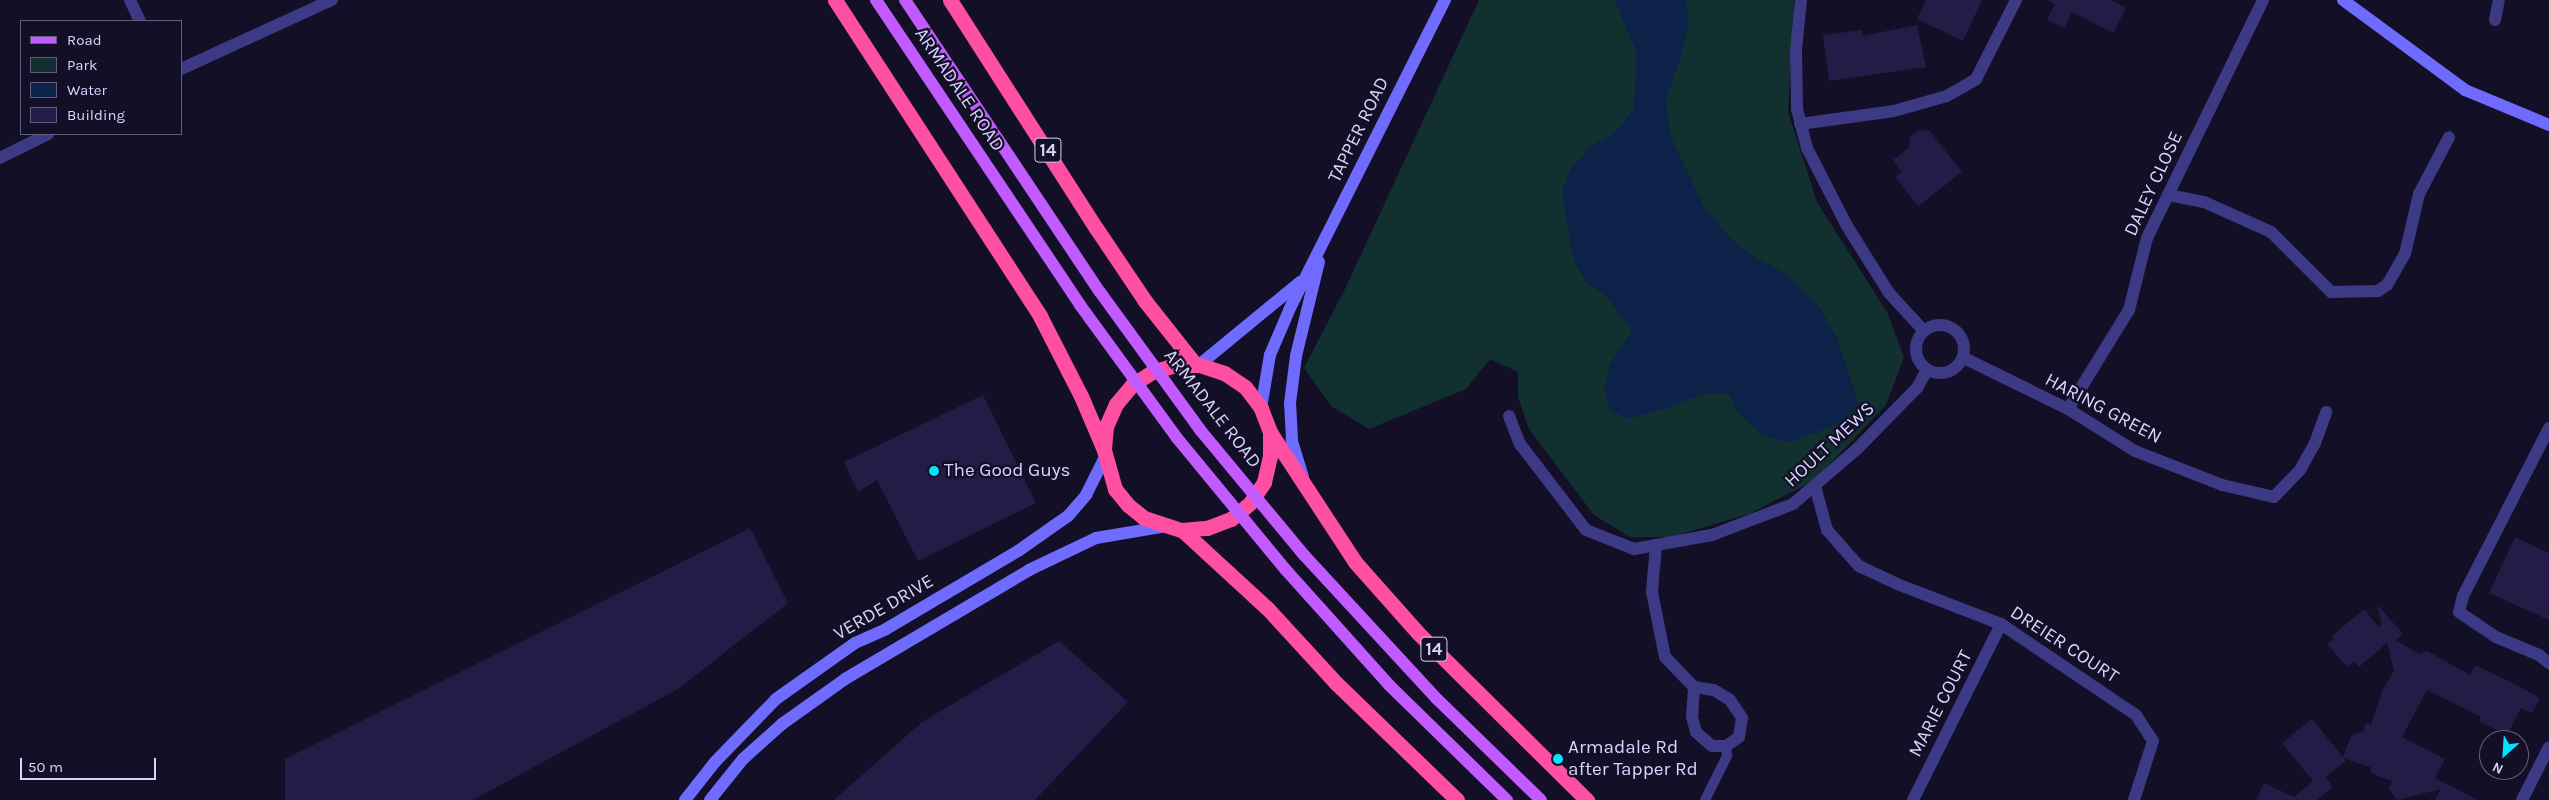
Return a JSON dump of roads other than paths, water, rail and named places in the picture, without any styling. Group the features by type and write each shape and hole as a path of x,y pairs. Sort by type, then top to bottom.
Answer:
{"highway":[{"path":"835,0 1040,316 1081,396 1104,454"},
{"name":"14","path":"950,0 1145,301 1197,365"},
{"name":"14","path":"1270,432 1270,457 1264,482 1250,503 1230,519 1207,528 1182,530 1162,526 1144,518 1128,505 1115,489 1104,454 1106,426 1116,404 1132,385 1152,372 1175,365 1197,365 1224,373 1245,387 1261,408 1270,432 1304,481 1355,562 1418,633 1587,800"},
{"path":"1182,530 1268,609 1343,690 1457,800"}],"main road":[{"name":"ARMADALE ROAD","path":"876,0 1080,306 1177,438 1285,569 1389,685 1506,800"},
{"name":"ARMADALE ROAD","path":"905,0 1100,292 1202,431 1304,555 1436,699 1541,800"},
{"name":"TAPPER ROAD","path":"1261,408 1270,355 1306,277 1445,0"},
{"path":"2344,0 2465,90 2549,125"},
{"path":"1304,481 1292,440 1290,403 1296,356 1309,312 1322,247"},
{"name":"TAPPER ROAD","path":"1197,365 1257,321 1306,277"},
{"name":"VERDE DRIVE","path":"685,800 704,774 776,699 855,643 886,630 1018,551 1068,516 1086,495 1104,454"},
{"path":"710,800 743,759 782,724 846,679 1029,570 1096,538 1162,526"}],"street":[{"path":"130,0 140,20"},
{"path":"182,69 332,0"},
{"path":"1801,0 1796,50 1797,109 1807,148 1847,226 1889,294 1923,330"},
{"path":"1800,124 1894,111 1947,96 1976,79 2016,0"},
{"name":"DALEY CLOSE","path":"2068,409 2129,310 2147,238 2263,0"},
{"path":"2495,20 2499,0"},
{"path":"0,158 46,135"},
{"path":"2168,195 2204,202 2270,232 2331,292 2378,291 2387,286 2405,254 2419,194 2449,137"},
{"path":"1941,323 1952,326 1964,340 1964,358 1954,370 1938,374 1927,370 1917,357 1916,341 1923,330 1941,323"},
{"name":"HARING GREEN","path":"1964,358 2068,409 2135,451 2222,485 2274,497 2300,470 2315,443 2326,412"},
{"name":"HOULT MEWS","path":"1509,416 1520,444 1586,530 1634,549 1712,535 1793,504 1857,449 1916,388 1927,370"},
{"path":"2549,428 2463,596 2459,612 2496,637 2539,654 2549,663"},
{"name":"DREIER COURT","path":"1815,486 1827,530 1859,566 1897,584 2001,624 2136,715 2153,741 2134,800"},
{"path":"1656,545 1652,592 1665,657 1694,688 1714,690 1730,700 1742,718 1739,736 1726,746 1712,746 1696,732 1692,717 1694,688"},
{"name":"MARIE COURT","path":"1913,800 2001,624"},
{"path":"2522,800 2549,747"}],"lane":[{"path":"1705,800 1727,756 1726,746"}],"water":[{"path":"1614,0 1685,0 1689,22 1681,57 1666,99 1670,135 1703,205 1729,237 1752,256 1786,273 1819,306 1836,336 1859,404 1844,421 1789,443 1761,434 1736,410 1729,394 1702,394 1668,408 1628,419 1610,410 1604,387 1610,365 1632,330 1605,295 1586,283 1573,259 1562,191 1570,170 1591,146 1615,133 1634,108 1637,53"}],"place":[{"name":"The Good Guys","path":"934,471"},
{"name":"Armadale Rd after Tapper Rd","path":"1558,759"}]}
